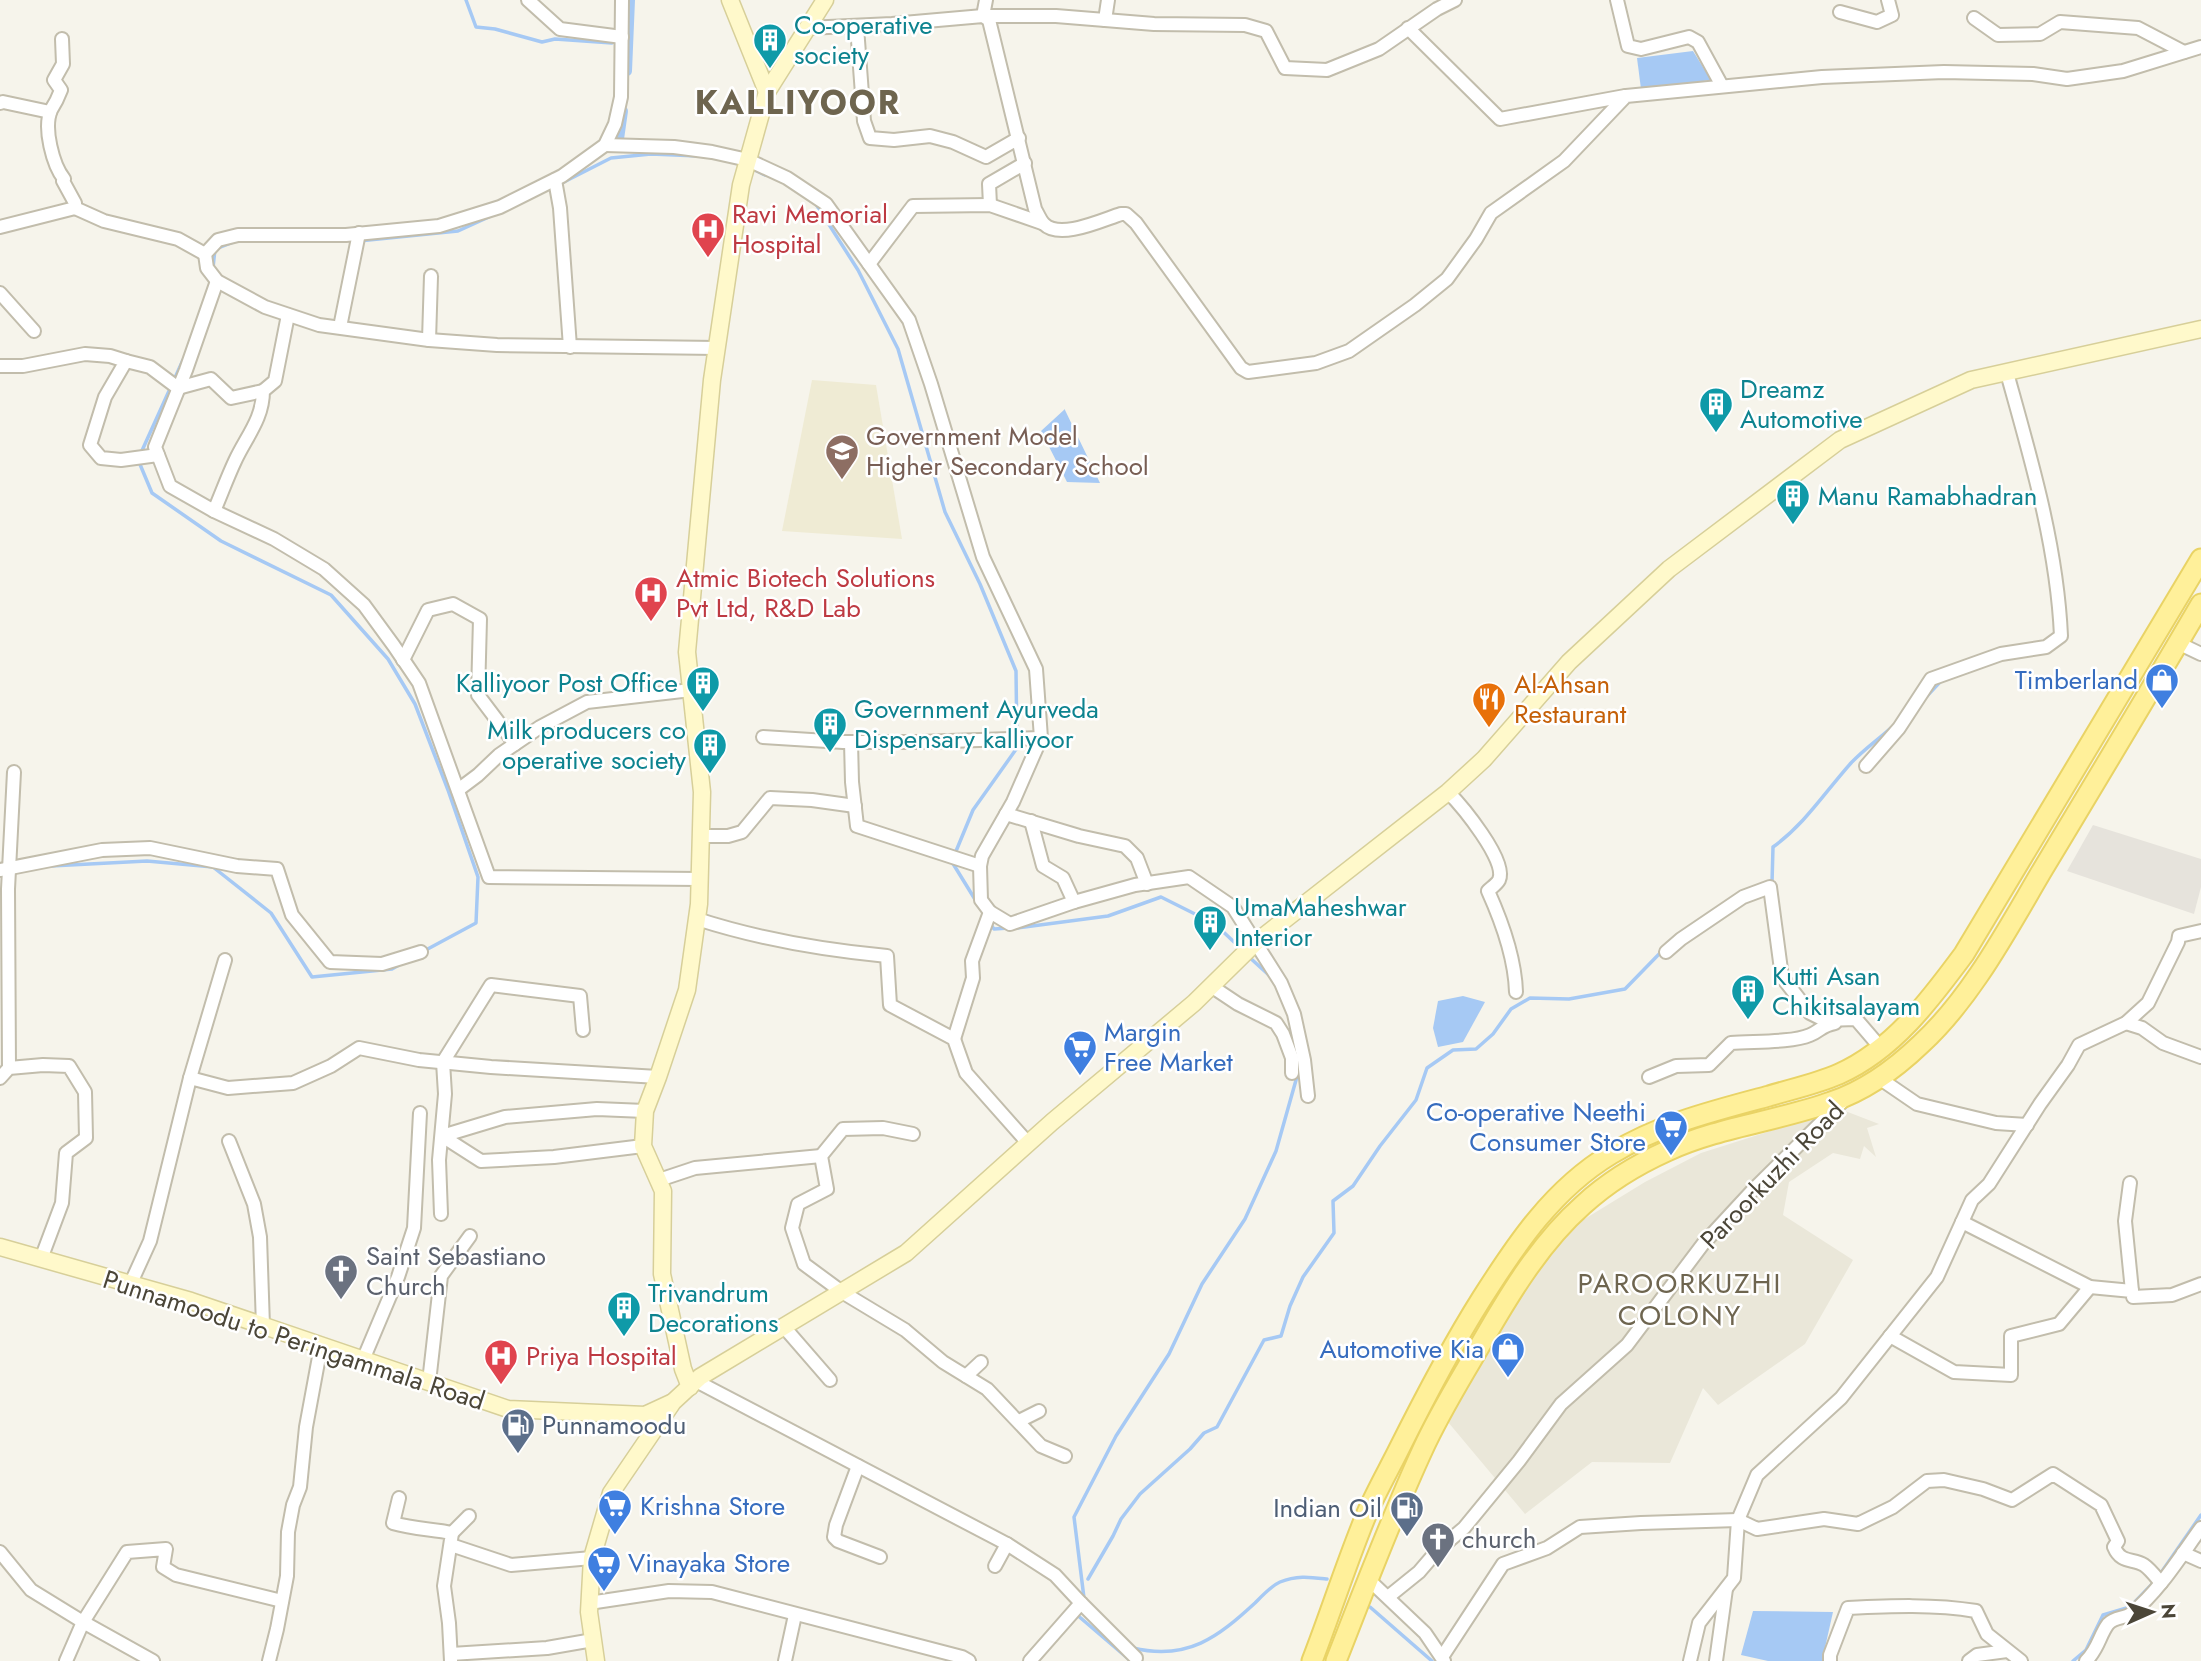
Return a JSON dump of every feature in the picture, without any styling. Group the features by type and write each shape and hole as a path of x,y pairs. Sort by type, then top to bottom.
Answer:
{"main road":[{"path":"730,0 767,92"},
{"path":"693,1384 683,1369 662,1274 663,1191 643,1146 645,1111 687,990 697,919 702,792 687,652 717,348 741,185 767,92 825,0"},
{"path":"596,1661 589,1612 592,1558 611,1493 673,1402 693,1384 906,1253 1028,1143 1194,1003 1255,943 1448,792 1484,759 1569,662 1669,569 1840,440 1971,380 2201,329"},
{"path":"1312,1661 1367,1513 1415,1416 1461,1331 1509,1255 1545,1209 1587,1169 1611,1153 1663,1126 1841,1073 1880,1048 1907,1025 1964,954 2201,559"},
{"path":"1336,1661 1368,1579 1438,1419 1491,1325 1526,1270 1563,1224 1606,1185 1671,1149 1849,1095 1879,1078 1936,1030 1982,968 2201,604"},
{"name":"Punnamoodu to Peringammala Road","path":"0,1247 191,1301 508,1409 645,1415 673,1402"}],"street":[{"path":"528,0 560,30 622,37"},
{"path":"205,254 218,240 238,235 359,234 439,226 500,207 556,184 605,145 615,124 621,97 622,0"},
{"path":"983,16 986,0"},
{"path":"1105,20 1108,0"},
{"path":"807,29 983,16 1056,16 1154,24 1245,25 1266,31 1285,68 1327,70 1379,49 1437,9 1455,0"},
{"path":"1617,0 1628,46 1641,49 1689,37 1698,42 1723,86"},
{"path":"1840,12 1877,22 1892,15 1888,0"},
{"path":"983,16 989,20 1035,209 1042,223"},
{"path":"1975,18 1998,35 2040,34 2060,22 2138,28 2184,52"},
{"path":"857,27 864,121 870,138 894,141 930,136 953,142 986,157 1019,138"},
{"path":"1408,29 1500,119 1626,96 1822,77 1944,72 2033,74 2067,79 2123,71 2201,47"},
{"path":"62,39 63,64 54,80 61,90 50,112 48,143 75,208"},
{"path":"869,264 913,206 990,205 1042,223 1051,229 1065,231 1126,214 1136,223 1241,368 1248,372 1316,363 1349,351 1447,279 1491,213 1564,161 1626,96"},
{"path":"0,103 50,112"},
{"path":"605,145 674,147 748,160 787,178 826,204 909,320 983,557 1036,669 1041,738 1006,814 982,856 981,900 989,913 1010,924 1074,902 1189,877 1233,907 1281,984 1294,1014 1304,1060 1308,1096"},
{"path":"990,205 989,184 1025,163"},
{"path":"556,184 570,347"},
{"path":"0,227 75,208 104,221 178,239 205,254 208,268 217,281 265,307 319,325 429,340 497,345 717,348"},
{"path":"340,327 359,234"},
{"path":"429,340 431,276"},
{"path":"217,281 155,447 170,486 214,512 274,539 324,569 364,605 419,683 489,877 700,879"},
{"path":"0,293 34,331"},
{"path":"178,388 211,379 231,398 263,391 275,381 288,315"},
{"path":"0,366 23,366 85,354 110,356 150,367 178,388"},
{"path":"126,361 105,397 90,446 101,458 121,460 158,455"},
{"path":"1866,766 1899,727 1931,679 2001,654 2046,647 2062,636 2060,609 2040,492 2007,373"},
{"path":"214,512 236,458 258,420 263,405 263,391"},
{"path":"403,660 428,610 453,604 480,619 478,695 515,744"},
{"path":"2178,643 2201,654"},
{"path":"458,790 515,744 587,702 691,690"},
{"path":"762,737 918,743 1041,738"},
{"path":"851,742 857,826 980,866"},
{"path":"14,772 4,868 8,889 5,1073 43,1065 69,1066 85,1092 86,1138 66,1153 62,1203 41,1259"},
{"path":"1448,792 1472,818 1499,868 1499,882 1488,891 1516,977 1516,992"},
{"path":"701,836 728,836 742,832 771,798 855,806"},
{"path":"1006,814 1079,836 1125,846 1137,858 1147,884"},
{"path":"1031,821 1044,866 1063,878 1074,902"},
{"path":"4,868 102,850 150,848 237,866 277,869 292,915 330,962 382,964 421,952"},
{"path":"1667,952 1681,939 1743,897 1770,887 1782,976 1810,1013 1824,1020 1856,1020 1880,1048"},
{"path":"989,913 972,961 973,978 954,1038 966,1073 1028,1143"},
{"path":"697,919 760,937 834,951 887,956 890,1005 954,1038"},
{"path":"1690,1661 1699,1623 1734,1577 1738,1520 1757,1475 1840,1398 1937,1277 1972,1200 1989,1184 2079,1045 2126,1023 2148,1003 2179,936 2201,932"},
{"path":"130,1284 150,1241 190,1078 225,960"},
{"path":"441,1214 439,1160 445,1094 443,1062 491,985 580,996 583,1030"},
{"path":"1211,986 1238,1004 1276,1023 1292,1058 1292,1073"},
{"path":"1648,1077 1676,1066 1709,1065 1731,1043 1790,1039 1810,1035 1825,1025 1856,1020"},
{"path":"2126,1023 2142,1028 2163,1043 2201,1057"},
{"path":"190,1078 228,1088 293,1083 331,1066 359,1048 419,1060 658,1077"},
{"path":"1879,1078 1917,1104 1996,1123 2027,1125"},
{"name":"Paroorkuzhi Road","path":"1388,1597 1419,1572 1437,1551 1464,1528 1519,1461 1560,1404 1627,1345 1703,1244 1849,1095"},
{"path":"442,1136 505,1117 597,1109 645,1111"},
{"path":"363,1360 398,1277 414,1228 420,1113"},
{"path":"659,1180 695,1168 821,1156 843,1129 883,1128 913,1134"},
{"path":"442,1136 481,1161 554,1157 643,1146"},
{"path":"229,1141 254,1204 260,1237 262,1326"},
{"path":"821,1156 827,1189 798,1205 792,1228 804,1264 842,1292 905,1331 943,1362 987,1389 1041,1446 1065,1456"},
{"path":"2130,1183 2125,1221 2133,1297 2172,1294 2201,1284"},
{"path":"1962,1222 2090,1287 2132,1291"},
{"path":"429,1382 441,1276 470,1236"},
{"path":"1890,1336 1954,1372 2011,1375 2011,1336 2059,1324 2090,1287"},
{"path":"784,1326 830,1380"},
{"path":"272,1659 287,1576 288,1532 293,1505 300,1487 306,1427 321,1346"},
{"path":"966,1376 981,1362"},
{"path":"693,1384 1007,1544 1055,1575 1136,1658"},
{"path":"1019,1421 1039,1411"},
{"path":"858,1466 834,1537 838,1541 880,1556"},
{"path":"1368,1579 1425,1633 1443,1659 1503,1564 1547,1548 1580,1527 1738,1520 1757,1529 1824,1519 1858,1524 1893,1507 1927,1481 1944,1480 1983,1489 2012,1500 2053,1474 2101,1505 2118,1541 2115,1547 2117,1554 2131,1562 2143,1564 2161,1583"},
{"path":"399,1498 393,1523 414,1529 430,1528 511,1565 592,1558"},
{"path":"469,1516 452,1539 444,1586 451,1658 547,1648 593,1640"},
{"path":"2086,1661 2095,1652 2107,1625 2115,1618 2130,1615 2161,1583 2201,1528"},
{"path":"995,1566 1007,1544"},
{"path":"66,1661 83,1622 127,1552 166,1549 163,1567 176,1575 282,1601"},
{"path":"0,1552 31,1590 153,1661"},
{"path":"2183,1553 2201,1561"},
{"path":"1716,1661 1726,1588"},
{"path":"590,1603 669,1591 712,1592 969,1661"},
{"path":"1030,1661 1081,1603"},
{"path":"1830,1661 1848,1608 1887,1606 1976,1611 1987,1634 2021,1661"},
{"path":"785,1661 795,1615"},
{"path":"1969,1661 1977,1655 2007,1651"}],"shaded area":[{"name":"Government Model Higher Secondary School","path":"812,380 876,385 902,539 782,531"},
{"path":"2093,825 2201,859 2201,887 2194,914 2067,871"},
{"path":"1840,1109 1879,1124 1867,1128 1876,1157 1864,1146 1860,1159 1833,1153 1789,1182 1783,1215 1853,1260 1805,1344 1718,1405 1703,1388 1670,1463 1592,1462 1525,1514 1448,1422 1498,1332 1565,1231 1645,1182 1701,1153"}],"water":[{"path":"1693,51 1711,80 1641,89 1637,58"},
{"path":"1065,409 1100,483 1067,482 1041,431"},
{"path":"1463,996 1485,1002 1463,1042 1438,1047 1433,1028 1438,1001"},
{"path":"1753,1611 1833,1612 1822,1661 1768,1661 1741,1655"}],"waterway":[{"path":"466,0 476,27 495,29 542,42 555,39 612,43"},
{"path":"627,71 630,0"},
{"path":"619,139 623,111"},
{"path":"558,185 611,158 651,154 698,156"},
{"path":"755,170 765,175"},
{"path":"814,201 858,270 898,349 945,512 980,584 1016,671 1017,748 973,810 954,856"},
{"path":"359,241 458,231 491,216"},
{"path":"213,268 215,249 233,242"},
{"path":"140,455 183,360"},
{"path":"139,462 152,493 221,541 331,595 388,659 415,704 478,877 476,923 424,951"},
{"path":"1927,696 1940,682"},
{"path":"1770,884 1773,847 1805,818 1856,758 1892,727"},
{"path":"51,866 147,861 213,867 271,913 312,977 392,969 399,965"},
{"path":"952,862 976,901"},
{"path":"1017,928 1108,916 1161,897 1215,924 1234,942"},
{"path":"989,922 994,929 1009,928"},
{"path":"1088,1579 1121,1519 1140,1494 1204,1433 1217,1427 1264,1340 1281,1336 1303,1277 1334,1233 1333,1201 1353,1186 1416,1100 1427,1068 1453,1050 1476,1049 1493,1034 1511,1009 1530,998 1569,999 1625,989 1663,950"},
{"path":"1248,956 1271,977"},
{"path":"1086,1600 1074,1517 1116,1436 1169,1354 1202,1284 1245,1219 1276,1151 1298,1073"},
{"path":"2073,1661 2086,1650 2103,1615 2130,1607 2156,1580 2201,1515"},
{"path":"1133,1648 1170,1651 1201,1643 1228,1626 1280,1582 1298,1577 1327,1579"},
{"path":"1370,1607 1432,1661"},
{"path":"1076,1614 1131,1661"}],"place":[{"name":"Co-operative society","path":"770,70"},
{"name":"Ravi Memorial Hospital","path":"708,259"},
{"name":"Dreamz Automotive","path":"1716,434"},
{"name":"Government Model Higher Secondary School","path":"842,481"},
{"name":"Manu Ramabhadran","path":"1793,526"},
{"name":"Atmic Biotech Solutions Pvt Ltd, R&D Lab","path":"651,623"},
{"name":"Timberland","path":"2162,710"},
{"name":"Kalliyoor Post Office","path":"703,713"},
{"name":"Al-Ahsan Restaurant","path":"1489,729"},
{"name":"Government Ayurveda Dispensary kalliyoor","path":"830,754"},
{"name":"Milk producers co operative society","path":"710,775"},
{"name":"UmaMaheshwar Interior","path":"1210,952"},
{"name":"Kutti Asan Chikitsalayam","path":"1748,1021"},
{"name":"Margin Free Market","path":"1080,1077"},
{"name":"Co-operative Neethi Consumer Store","path":"1671,1157"},
{"name":"Saint Sebastiano Church","path":"341,1301"},
{"name":"Trivandrum Decorations","path":"624,1338"},
{"name":"Automotive Kia","path":"1508,1379"},
{"name":"Priya Hospital","path":"501,1386"},
{"name":"Punnamoodu","path":"518,1455"},
{"name":"Krishna Store","path":"615,1536"},
{"name":"Indian Oil","path":"1407,1538"},
{"name":"church","path":"1438,1569"},
{"name":"Vinayaka Store","path":"604,1593"}],"district":[{"name":"KALLIYOOR","path":"798,102"},
{"name":"PAROORKUZHI COLONY","path":"1680,1299"}]}
